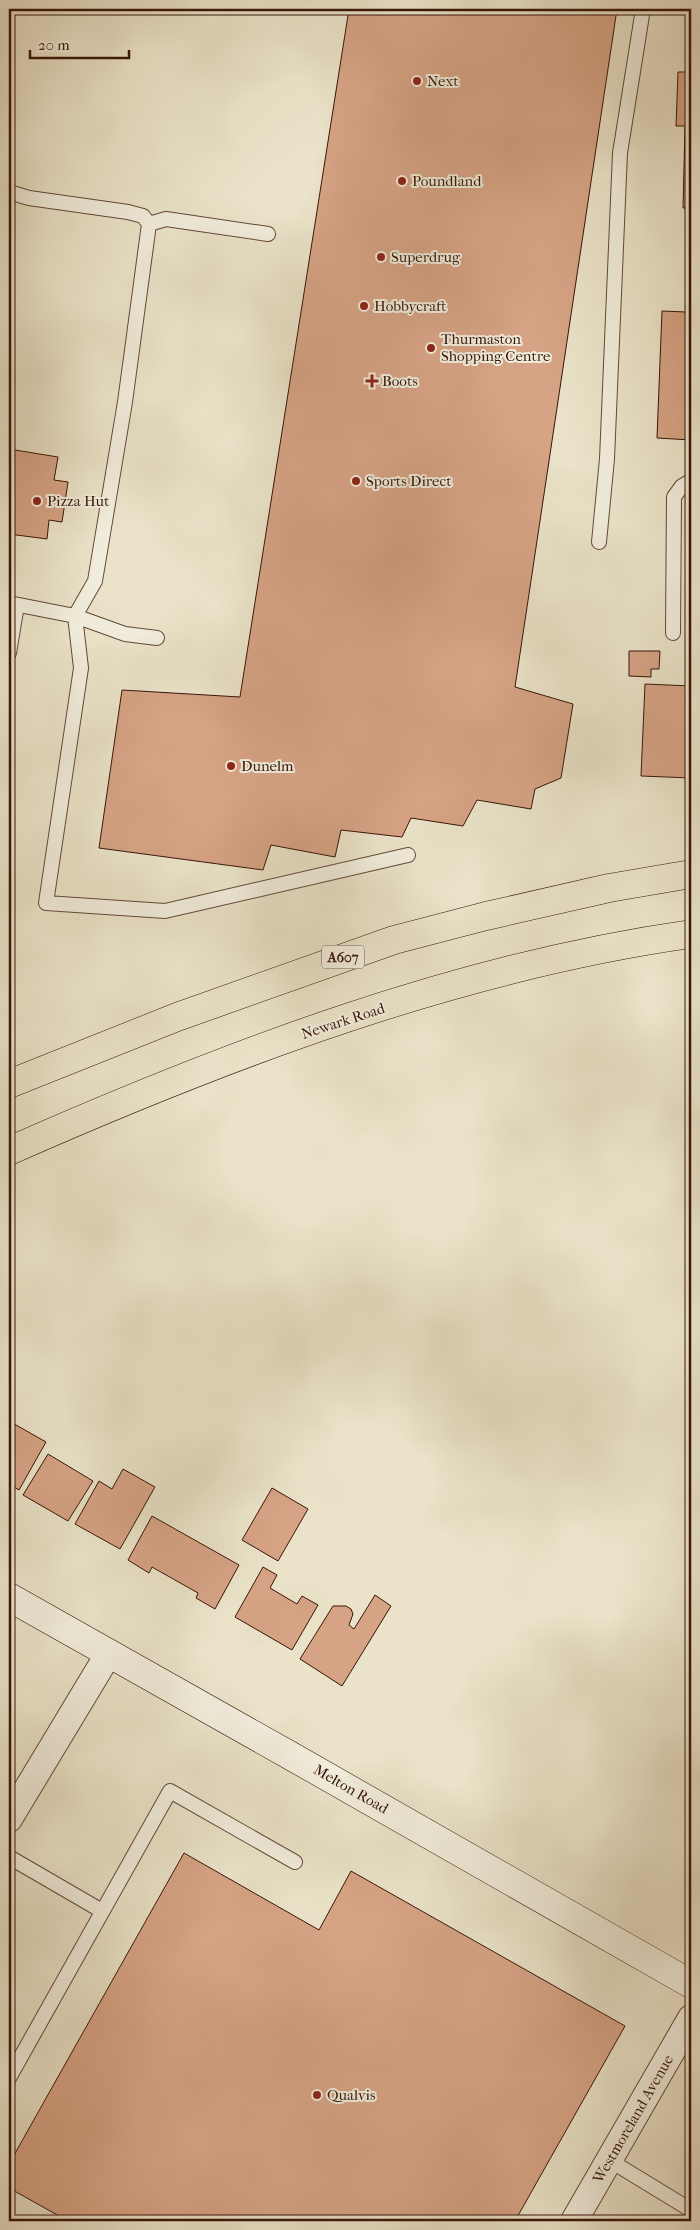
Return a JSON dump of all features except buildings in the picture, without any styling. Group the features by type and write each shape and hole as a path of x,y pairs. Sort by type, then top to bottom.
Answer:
{"highway":[{"name":"A607","path":"9,1084 177,1017 394,940 486,916 610,888 691,874"},
{"name":"Newark Road","path":"9,1151 186,1076 326,1026 452,986 637,942 691,934"}],"street":[{"name":"Melton Road","path":"9,1597 691,1984"},
{"path":"9,1819 109,1653"},
{"name":"Westmoreland Avenue","path":"574,2221 691,2018"}],"lane":[{"path":"599,542 607,459 620,153 643,9"},
{"path":"9,192 29,198 128,212 143,216 149,224 125,402 94,581 75,616 81,668 46,903 165,911 408,856"},
{"path":"149,224 166,218 268,234"},
{"path":"673,633 674,497 682,486 691,481"},
{"path":"9,653 13,604 75,616 125,634 157,638"},
{"path":"9,2078 170,1791 295,1862"},
{"path":"9,1857 102,1911"},
{"path":"609,2160 691,2210"}],"place":[{"name":"Next","path":"417,81"},
{"name":"Poundland","path":"402,181"},
{"name":"Superdrug","path":"381,257"},
{"name":"Hobbycraft","path":"364,306"},
{"name":"Thurmaston Shopping Centre","path":"431,348"},
{"name":"Boots","path":"372,381"},
{"name":"Sports Direct","path":"356,481"},
{"name":"Pizza Hut","path":"37,501"},
{"name":"Dunelm","path":"231,766"},
{"name":"Qualvis","path":"317,2095"}]}
